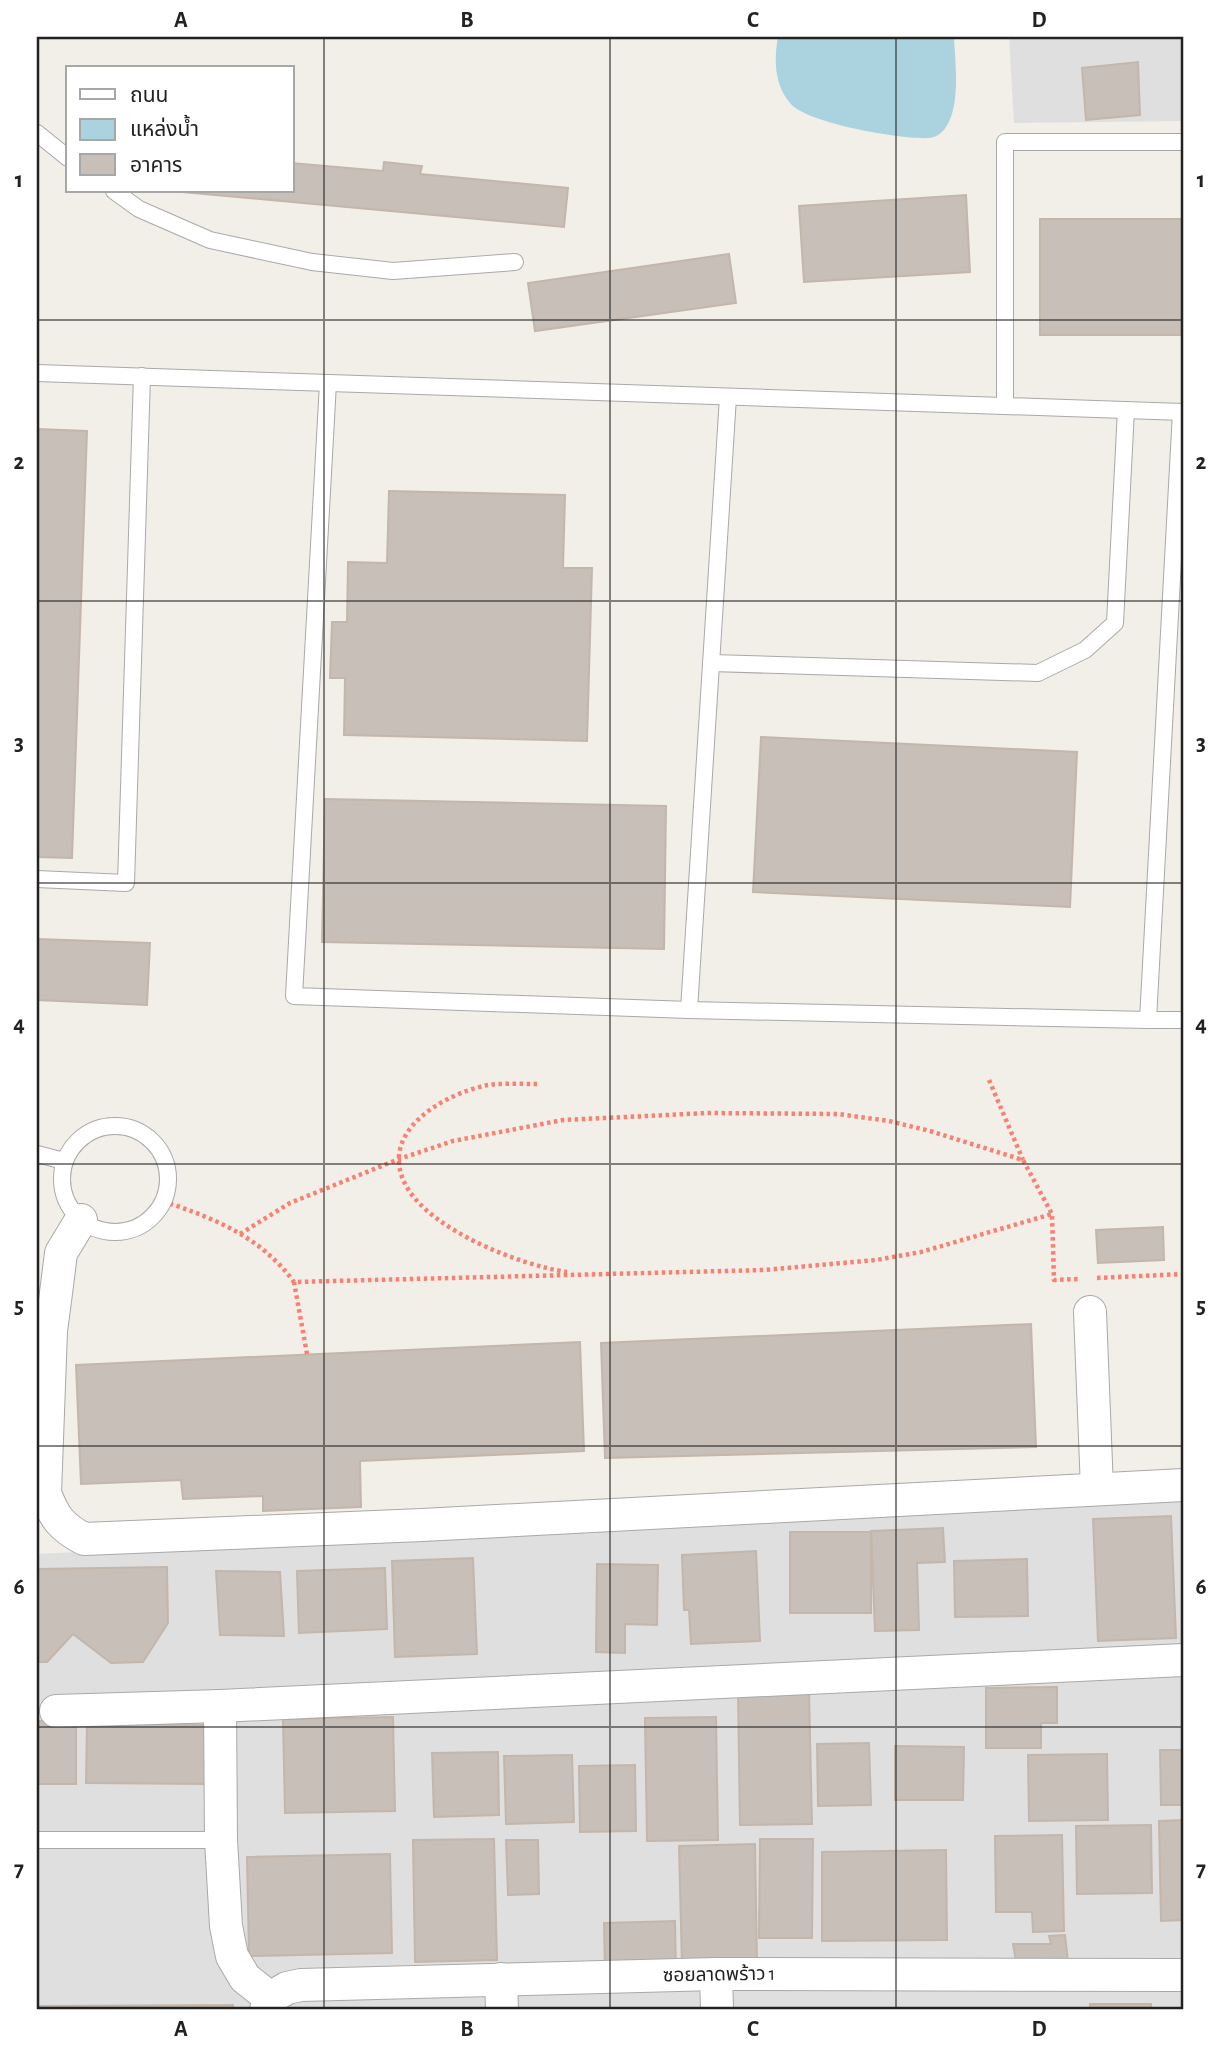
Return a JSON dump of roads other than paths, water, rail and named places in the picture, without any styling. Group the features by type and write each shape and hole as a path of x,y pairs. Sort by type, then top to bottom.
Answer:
{"street":[{"path":"81,1220 61,1254 51,1331 46,1493 52,1512 66,1530 84,1539 422,1525 1183,1485"},
{"path":"1090,1312 1097,1489"},
{"path":"56,1711 220,1706 1183,1660"},
{"path":"220,1706 221,1840 226,1926 232,1956 245,1979 268,2004"},
{"name":"ซอยลาดพร้าว 1","path":"268,2004 287,1988 301,1986 716,1974 910,1960 1183,1975"},
{"path":"716,1974 717,2010"},
{"path":"501,1979 502,2010"}],"lane":[{"path":"37,133 66,156"},
{"path":"1006,406 1006,142 1183,142"},
{"path":"115,192 139,209 210,240 312,262 393,271 515,262"},
{"path":"37,373 1182,412 1148,1020"},
{"path":"37,879 126,883 142,376"},
{"path":"328,383 294,996 688,1010 1183,1020"},
{"path":"688,1010 728,397"},
{"path":"711,663 1038,673 1085,650 1115,623 1126,410"},
{"path":"120,1126 137,1131 152,1140 162,1154 168,1186 163,1201 142,1225 127,1231 111,1232 95,1228 81,1220 71,1209 64,1195 61,1179 64,1161 73,1146 86,1134 102,1127 120,1126"},
{"path":"37,1154 64,1161"},
{"path":"37,1840 221,1840"}],"water":[{"path":"778,37 954,37 956,83 951,118 937,136 916,138 855,129 799,110 785,96 778,80"}]}
